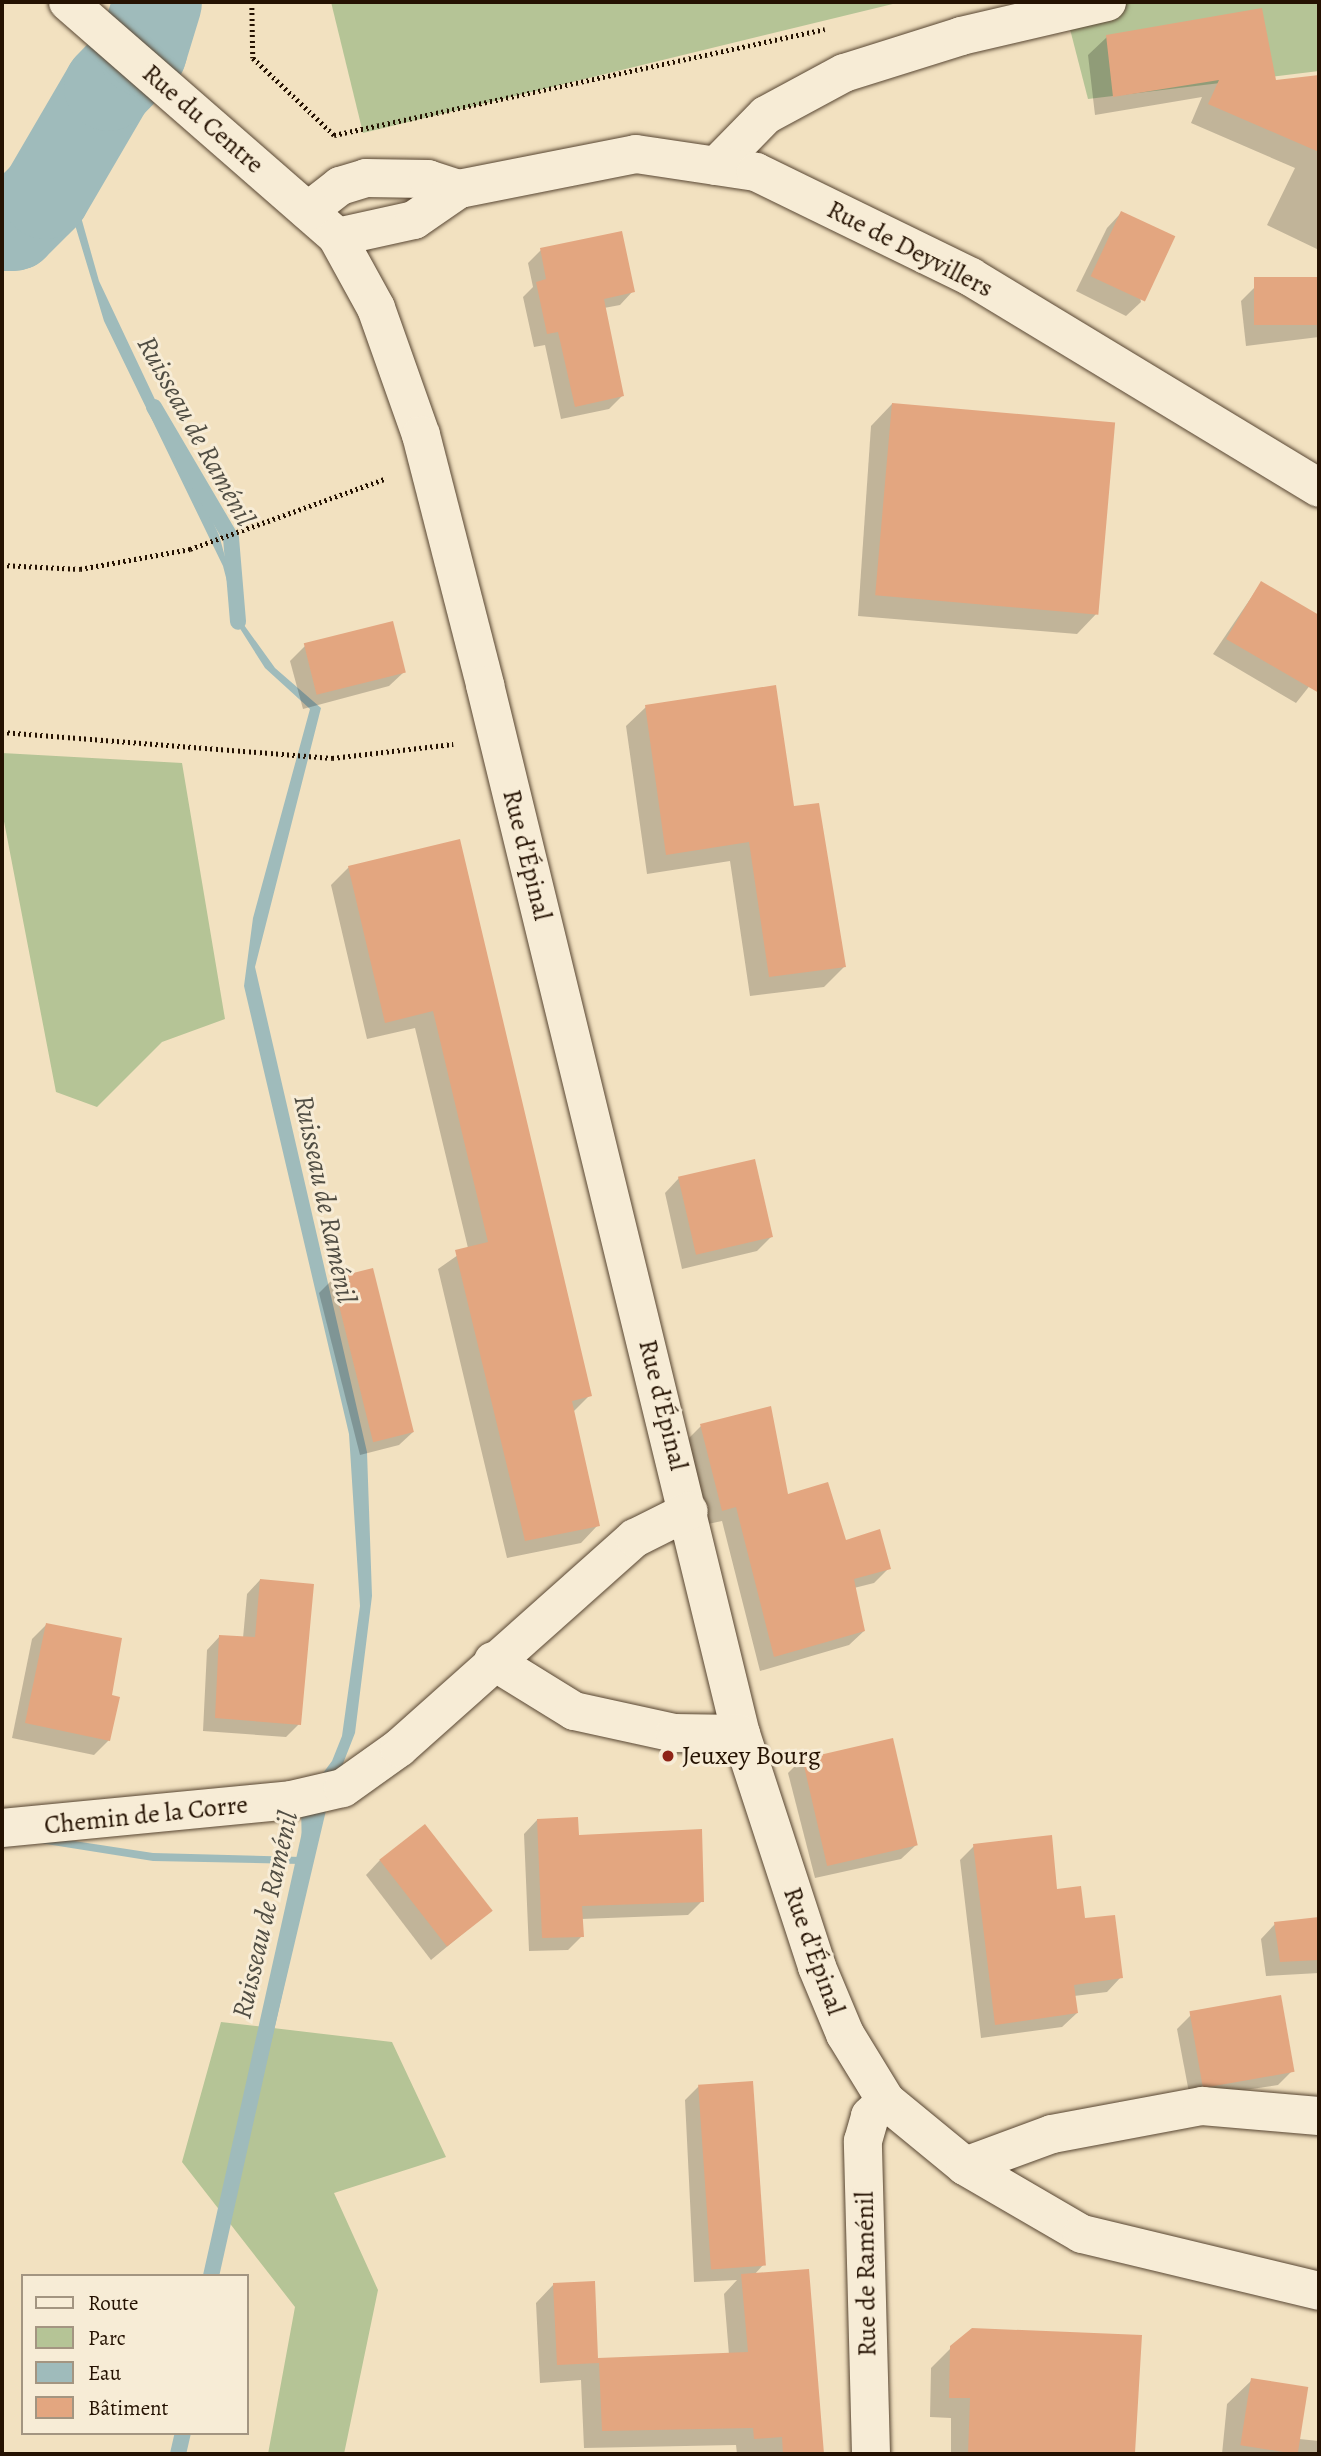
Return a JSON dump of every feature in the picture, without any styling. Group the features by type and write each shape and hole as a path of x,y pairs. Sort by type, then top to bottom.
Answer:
{"street":[{"name":"Rue du Centre","path":"68,2 337,237"},
{"path":"716,166 765,115 844,73 961,36 1107,2"},
{"name":"Rue de Deyvillers","path":"337,237 414,220 459,189 636,154 756,172 971,277 1319,488"},
{"name":"Rue de Deyvillers","path":"308,211 340,186 366,178 428,179 459,189"},
{"name":"Rue d’Épinal","path":"337,237 376,308 428,462 689,1511 741,1734 817,1967 845,2034 886,2101 965,2166 1082,2234 1319,2291"},
{"name":"Chemin de la Corre","path":"2,1828 291,1800 343,1788 399,1748 493,1661 635,1538 689,1511"},
{"path":"493,1661 574,1710 675,1733 741,1734"},
{"name":"Rue de Raménil","path":"871,2454 863,2141 870,2116 886,2101"},
{"path":"965,2166 1052,2134 1202,2106 1319,2116"}],"path":[{"path":"252,2 253,58 334,135 834,27"},
{"path":"2,565 80,569 190,550 428,462"},
{"path":"2,732 332,758 499,740"}],"green space":[{"path":"331,2 901,2 363,133"},
{"path":"1063,2 1319,2 1319,71 1088,99"},
{"path":"2,753 182,763 225,1019 162,1042 97,1107 56,1092 2,811"},
{"path":"221,2022 392,2042 446,2157 334,2193 378,2290 344,2454 268,2454 295,2307 182,2162"}],"water":[{"path":"91,69 126,97 72,185 99,281 219,535 244,625 275,668 321,708 255,967 367,1452 372,1596 355,1733 328,1802 216,2274 208,2274 210,2261 301,1864 153,1861 2,1837 2,1830 153,1853 302,1857 301,1803 332,1761 342,1736 360,1606 349,1434 244,986 253,918 310,709 265,668 239,627 223,566 104,321 66,195 30,237 2,249 2,212 27,200 61,108"}],"building":[{"path":"1262,8 1276,80 1319,75 1319,152 1208,104 1219,80 1113,97 1106,35"},
{"path":"1121,211 1175,236 1145,302 1091,276"},
{"path":"622,231 635,292 604,299 624,396 575,407 558,332 547,334 536,282 546,279 540,248"},
{"path":"1254,277 1319,277 1319,325 1254,325"},
{"path":"892,403 1115,423 1098,615 875,595"},
{"path":"1261,581 1319,615 1319,693 1226,639"},
{"path":"393,621 406,672 317,695 304,643"},
{"path":"776,685 794,806 819,803 846,967 769,977 749,842 666,855 645,705"},
{"path":"460,839 592,1396 572,1401 600,1526 525,1541 455,1250 488,1242 433,1011 385,1023 348,866"},
{"path":"755,1159 773,1237 696,1255 678,1177"},
{"path":"373,1268 414,1432 373,1442 332,1278"},
{"path":"771,1406 788,1494 828,1482 846,1540 880,1529 891,1569 854,1579 865,1631 774,1657 736,1507 722,1511 700,1424"},
{"path":"260,1579 314,1584 301,1725 215,1718 219,1635 255,1637"},
{"path":"46,1623 122,1638 112,1695 120,1697 110,1741 25,1723"},
{"path":"893,1738 918,1845 827,1866 802,1759"},
{"path":"578,1817 579,1835 702,1829 704,1902 582,1906 584,1937 542,1938 537,1819"},
{"path":"425,1824 493,1911 447,1946 379,1860"},
{"path":"1052,1835 1057,1889 1081,1886 1085,1918 1115,1915 1123,1978 1074,1985 1078,2013 995,2025 973,1844"},
{"path":"1319,1917 1319,1960 1280,1962 1274,1922"},
{"path":"1281,1995 1295,2072 1203,2088 1189,2011"},
{"path":"753,2081 766,2266 711,2269 698,2085"},
{"path":"809,2269 824,2454 783,2454 782,2437 754,2439 753,2428 602,2431 599,2363 557,2365 553,2283 595,2281 598,2358 748,2352 741,2274"},
{"path":"972,2328 1142,2335 1135,2453 968,2454 970,2398 949,2398 950,2346"},
{"path":"1251,2378 1308,2387 1298,2454 1240,2445"}],"waterway":[{"path":"2,226 13,226 45,194 108,86 142,51 157,2"},
{"name":"Ruisseau de Raménil","path":"154,407 231,538 238,622"},
{"name":"Ruisseau de Raménil","path":"211,2274 314,1815"},
{"name":"Ruisseau de Raménil","path":"178,2454 183,2435"}],"place":[{"name":"Jeuxey Bourg","path":"668,1756"}]}
